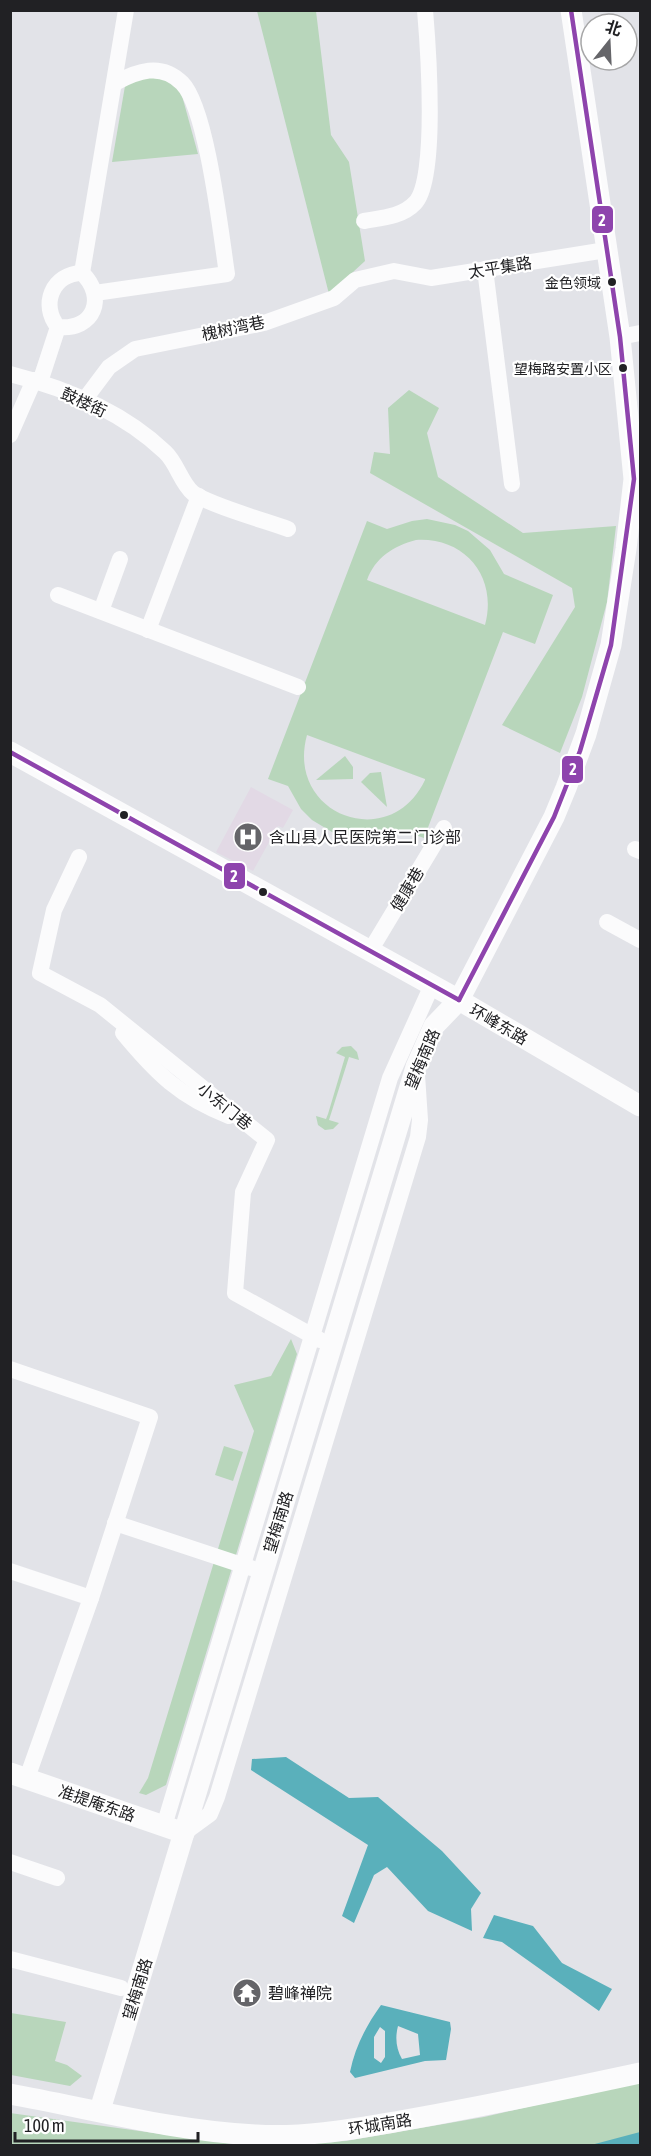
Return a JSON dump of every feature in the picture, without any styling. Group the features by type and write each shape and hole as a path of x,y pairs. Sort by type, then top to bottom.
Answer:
{"main road":[{"name":"望梅南路","path":"100,2110 174,1829 341,1349 416,1067 434,1026 459,1000 554,817 580,751 611,645 637,479 620,337 571,10"},
{"name":"环峰东路","path":"10,753 459,1000 640,1106"},
{"name":"望梅南路","path":"174,1829 217,1725"},
{"name":"准提庵东路","path":"19,1776 174,1829"},
{"name":"环城南路","path":"10,2094 100,2110 144,2121 214,2131 292,2135 346,2130 456,2112 640,2073"}],"street":[{"path":"82,273 126,10"},
{"path":"364,221 401,214 417,202 423,183 430,131 430,82 425,10"},
{"path":"95,293 227,274 208,157 192,99 183,84 160,71 134,72 115,83"},
{"name":"太平集路","path":"394,271 430,278 606,250"},
{"path":"485,269 512,484"},
{"name":"槐树湾巷","path":"85,399 109,368 135,349 264,323 334,298 355,280 394,271"},
{"path":"69,273 82,273 91,281 95,293 95,303 91,314 82,324 70,328 58,327 50,317 49,303 53,288 69,273"},
{"path":"10,435 37,381 58,327"},
{"path":"620,337 640,333"},
{"name":"鼓楼街","path":"10,374 37,381 85,399 153,441 177,465 187,486 199,496"},
{"path":"148,630 199,496 288,529"},
{"path":"101,611 120,559"},
{"path":"58,595 298,687"},
{"name":"健康巷","path":"370,951 444,828"},
{"name":"小东门巷","path":"79,857 54,910 40,973 100,1005 267,1140 243,1192 235,1293 312,1336"},
{"path":"607,922 640,940"},
{"path":"174,1829 243,1565 390,1078 432,985"},
{"path":"174,1829 210,1814 217,1797 341,1349 312,1336"},
{"path":"10,1369 150,1417 91,1598 19,1776"},
{"path":"115,1524 264,1572"},
{"path":"10,1571 91,1598"},
{"path":"10,1862 57,1878"},
{"path":"10,1959 121,1988"}],"shaded area":[{"name":"含山县人民医院第二门诊部","path":"251,787 293,810 283,828 278,826 253,871 216,852"}],"green space":[{"path":"257,11 316,11 331,135 349,162 365,261 329,294"},
{"path":"147,75 172,82 181,92 198,154 112,162 125,86"},
{"path":"409,390 439,408 427,433 438,477 523,533 616,526 607,602 582,697 560,753 502,725 575,607 572,588 370,473 374,452 390,454 388,408"},
{"path":"427,519 455,525 468,531 490,550 504,574 553,595 535,644 503,632 424,838 404,831 380,839 365,840 337,835 312,820 301,809 288,786 268,779 367,521 387,529","holes":["416,540 449,545 474,563 487,591 488,607 485,625 367,580 375,565 392,549","307,735 425,779 425,780 409,803 389,815 366,819 345,815 325,804 311,786 304,763"]},
{"path":"345,756 353,767 353,779 316,780"},
{"path":"381,772 387,807 361,782 370,773"},
{"path":"351,1046 357,1052 359,1060 349,1057 329,1120 339,1123 333,1129 325,1130 318,1125 316,1116 326,1119 345,1057 336,1053 342,1047"},
{"path":"291,1339 297,1354 166,1785 146,1795 139,1793 148,1778 254,1431 234,1385 271,1376"},
{"path":"224,1446 243,1452 233,1481 215,1475"},
{"path":"11,2013 66,2022 55,2061 67,2065 82,2076 70,2086 11,2075"},
{"path":"640,2081 640,2145 253,2146 346,2141 484,2117"},
{"path":"10,2113 240,2145 11,2145"}],"water":[{"path":"286,1757 349,1798 378,1797 442,1851 481,1893 471,1909 472,1931 428,1911 387,1867 374,1875 354,1923 342,1916 368,1845 251,1770 252,1759"},
{"path":"494,1915 533,1926 562,1963 612,1989 599,2011 502,1942 483,1938"},
{"path":"381,2005 450,2022 446,2060 425,2061 355,2078 350,2072 355,2054","holes":["398,2026 418,2034 420,2055 402,2059 397,2043","380,2027 385,2031 385,2057 381,2063 374,2058 374,2037"]},
{"path":"640,2132 640,2145 591,2145"}],"transit line":[{"name":"2","path":"459,1000 554,817 580,751 611,645 634,479 620,337 571,10"},
{"name":"2","path":"10,752 459,1000"}],"place":[{"name":"金色领域","path":"612,282"},
{"name":"望梅路安置小区","path":"623,368"},
{"name":"含山县人民医院第二门诊部","path":"248,837"},
{"name":"碧峰禅院","path":"247,1993"}]}
